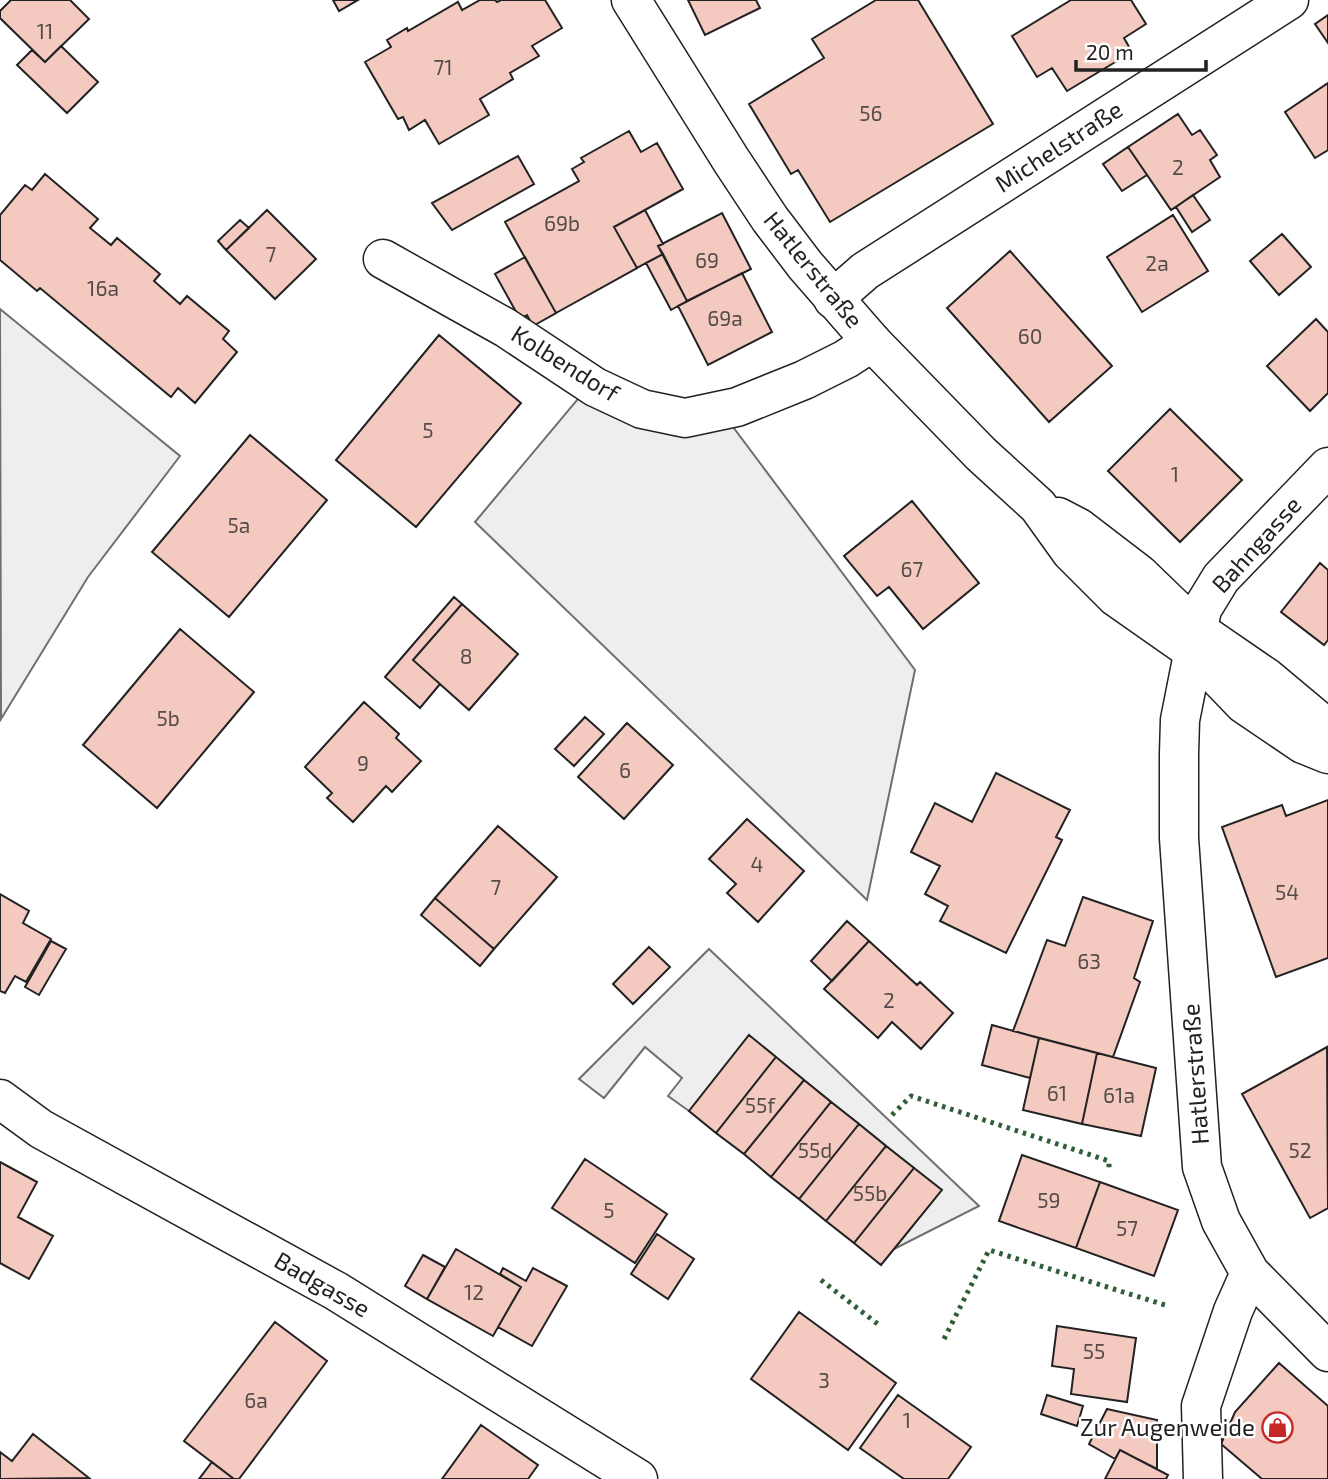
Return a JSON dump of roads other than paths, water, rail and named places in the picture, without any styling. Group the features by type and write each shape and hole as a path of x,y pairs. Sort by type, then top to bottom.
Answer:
{"street":[{"name":"Hatlerstraße","path":"631,0 764,209 804,265 833,299 981,454 1038,506 1071,552 1100,583 1116,597 1195,640 1180,720 1179,838 1202,1167 1221,1222 1250,1273 1328,1352"},
{"name":"Michelstraße","path":"833,299 865,271 1289,0"},
{"name":"Kolbendorf","path":"383,259 506,328 595,387 642,409 685,418 737,407 804,380 846,359 872,342"},
{"name":"Bahngasse","path":"1195,640 1202,609 1221,578 1328,467"},
{"path":"1195,640 1268,678 1328,729"},
{"path":"1195,640 1244,704 1303,744 1328,754"},
{"name":"Badgasse","path":"0,1099 41,1129 336,1291 632,1477"},
{"path":"1203,1479 1201,1406 1233,1311 1250,1273"}],"place":[{"name":"Zur Augenweide","path":"1278,1428"}]}
